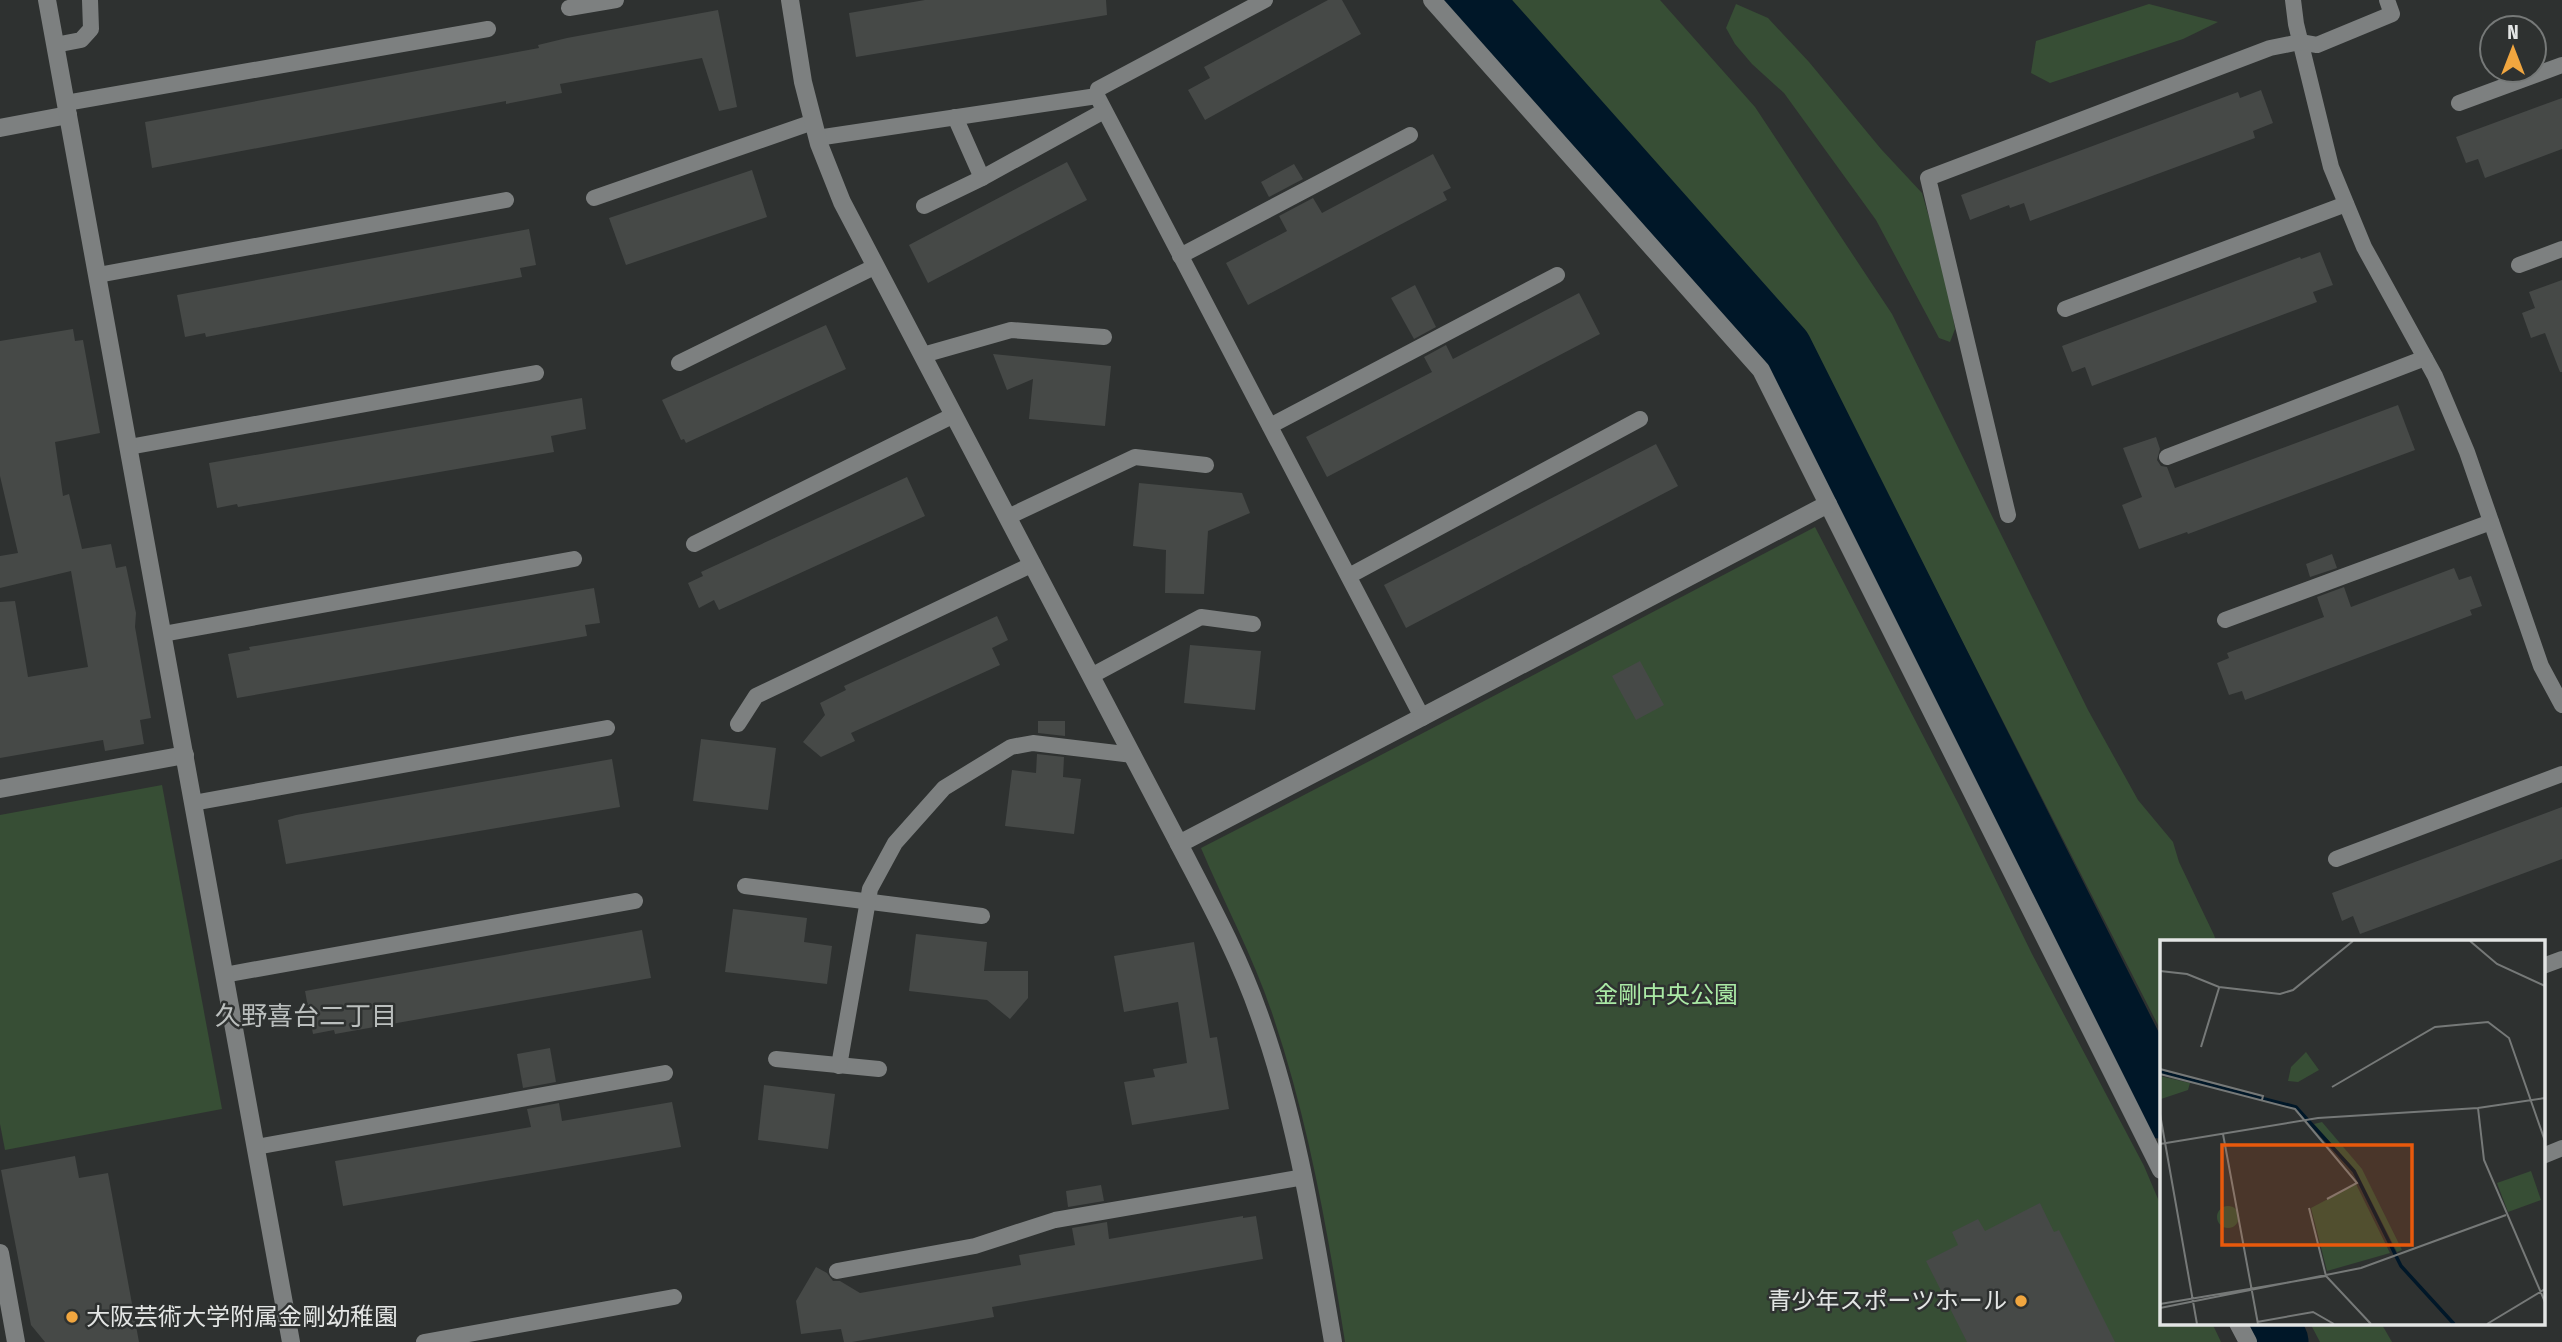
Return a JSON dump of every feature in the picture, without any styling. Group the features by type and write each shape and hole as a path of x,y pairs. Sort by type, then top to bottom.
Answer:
{"street":[{"path":"47,0 291,1342"},
{"path":"790,0 803,82 815,130 842,202 1233,948 1260,1016 1304,1177 1331,1342"},
{"path":"1432,0 1761,370 2160,1168"},
{"path":"0,128 67,109"},
{"path":"1179,844 1828,504"},
{"path":"0,789 184,755"},
{"path":"0,1253 16,1342"},
{"path":"2239,1324 2248,1342"}],"lane":[{"path":"55,45 81,40 91,29 90,0"},
{"path":"569,9 616,0"},
{"path":"1265,0 1098,89 1097,96 1422,717"},
{"path":"2293,0 2324,143 2346,204 2364,247 2425,358 2467,452 2541,666 2562,705"},
{"path":"2008,515 1928,178 2270,48 2300,42 2317,45 2392,14 2387,0"},
{"path":"67,109 488,29"},
{"path":"2459,103 2562,65"},
{"path":"594,198 815,130 955,117 1097,96"},
{"path":"924,206 982,178 1104,111"},
{"path":"955,117 982,178"},
{"path":"1180,256 1410,135"},
{"path":"97,275 506,200"},
{"path":"2065,309 2346,204"},
{"path":"2519,265 2562,248"},
{"path":"679,363 876,267"},
{"path":"1270,426 1557,275"},
{"path":"923,355 1011,330 1104,337"},
{"path":"2166,457 2425,358"},
{"path":"129,447 536,373"},
{"path":"694,544 954,415"},
{"path":"1349,576 1640,419"},
{"path":"1008,517 1135,457 1206,465"},
{"path":"2225,620 2491,522"},
{"path":"163,634 574,559"},
{"path":"738,724 756,696 1033,564"},
{"path":"1091,676 1201,617 1253,624"},
{"path":"193,803 607,728"},
{"path":"839,1066 870,889 895,843 944,788 1011,747 1033,743 1133,755"},
{"path":"2336,859 2562,774"},
{"path":"745,886 982,916"},
{"path":"224,975 635,901"},
{"path":"2544,966 2562,959"},
{"path":"776,1059 879,1069"},
{"path":"256,1147 665,1073"},
{"path":"2544,1156 2562,1148"},
{"path":"837,1271 975,1247 1055,1220 1304,1177"},
{"path":"424,1342 674,1297"}],"green space":[{"path":"1504,0 1660,0 1755,107 1892,314 2088,710 2138,800 2173,842 2179,862 2214,935 2216,940 2160,940 2160,1029 1809,341"},
{"path":"1736,4 1768,18 1922,193 1945,273 1955,329 1950,342 1939,338 1876,220 1784,93 1752,64 1735,44 1726,28"},
{"path":"2149,4 2218,22 2183,39 2050,83 2031,73 2036,41"},
{"name":"金剛中央公園","path":"1815,527 1958,803 2032,954 2144,1166 2160,1204 2160,1324 2212,1324 2221,1342 1345,1342 1316,1179 1286,1059 1258,975 1201,848"},
{"path":"162,785 222,1109 5,1150 0,1124 0,815"},
{"path":"2311,1324 2382,1324 2392,1342 2320,1342"}],"building":[{"path":"925,0 1106,0 1107,15 856,57 849,13"},
{"path":"1328,0 1342,0 1361,34 1205,120 1188,90 1210,78 1204,67"},
{"path":"718,10 737,107 719,111 702,58 560,84 562,93 506,104 506,101 152,168 145,122 539,48 538,45 567,38"},
{"path":"2261,90 2273,123 2253,131 2255,138 2030,221 2024,203 2010,208 2009,205 1970,220 1961,195 2238,92 2240,98"},
{"path":"2562,98 2562,149 2485,178 2478,159 2466,163 2456,137"},
{"path":"1433,154 1451,188 1443,192 1447,200 1248,305 1226,263 1287,231 1279,216 1313,198 1322,213"},
{"path":"1067,162 1087,200 928,283 909,245"},
{"path":"1294,164 1303,179 1269,197 1261,182"},
{"path":"752,170 767,217 626,265 609,218"},
{"path":"529,229 536,265 520,268 522,277 206,337 205,333 185,337 177,295"},
{"path":"2320,252 2333,285 2313,292 2317,302 2092,386 2085,367 2072,372 2062,346 2300,257 2301,259"},
{"path":"2562,280 2560,372 2545,333 2531,338 2522,313 2535,308 2529,292"},
{"path":"1415,285 1436,327 1414,339 1391,298"},
{"path":"1579,293 1600,334 1327,477 1306,437 1432,372 1424,357 1446,345 1453,359"},
{"path":"826,325 846,369 686,443 684,439 681,440 662,400"},
{"path":"73,329 75,341 83,340 100,433 55,442 63,496 69,494 82,549 111,544 116,568 126,566 136,613 135,627 151,718 140,720 144,744 105,751 103,740 0,758 0,602 15,601 28,677 88,667 71,571 0,588 0,556 18,553 0,476 0,341"},
{"path":"993,354 1111,366 1105,426 1029,419 1033,379 1007,390"},
{"path":"582,398 586,429 551,436 554,452 238,507 237,504 217,508 209,463"},
{"path":"2398,405 2415,450 2188,534 2187,532 2139,549 2122,505 2142,497 2123,448 2156,437 2160,449 2157,460 2161,466 2167,467 2175,488"},
{"path":"1656,444 1678,486 1406,628 1384,585"},
{"path":"907,477 925,516 719,610 714,600 699,608 688,583 703,576 701,572"},
{"path":"1139,483 1242,493 1250,513 1208,531 1204,594 1165,593 1166,550 1133,546"},
{"path":"2332,554 2337,568 2310,577 2306,564"},
{"path":"2454,568 2459,580 2471,576 2482,606 2470,610 2472,615 2245,700 2242,691 2229,695 2217,663 2229,658 2227,653 2324,617 2317,597 2344,587 2351,607"},
{"path":"594,588 600,623 585,625 587,636 237,698 228,654 250,650 249,647"},
{"path":"997,616 1008,640 992,648 1000,665 851,733 855,741 821,757 803,742 825,715 820,703 846,690 844,686"},
{"path":"1190,645 1261,651 1255,710 1184,703"},
{"path":"1640,661 1664,705 1636,720 1612,676"},
{"path":"1038,721 1065,721 1065,736 1038,733"},
{"path":"701,739 776,748 768,810 693,801"},
{"path":"1037,754 1064,757 1063,777 1081,779 1074,834 1005,826 1012,770 1036,773"},
{"path":"612,759 620,807 286,864 278,820"},
{"path":"2562,807 2562,859 2360,934 2353,916 2342,921 2332,893"},
{"path":"733,909 807,918 804,942 832,946 827,984 725,972"},
{"path":"642,930 651,978 335,1034 334,1030 313,1034 305,991"},
{"path":"916,934 987,942 984,971 1028,971 1028,998 1010,1019 987,1000 909,991"},
{"path":"1194,942 1210,1038 1217,1037 1229,1109 1132,1125 1124,1082 1155,1077 1153,1069 1187,1063 1178,1002 1124,1012 1114,956"},
{"path":"550,1048 556,1082 523,1088 517,1054"},
{"path":"764,1085 835,1094 828,1149 758,1140"},
{"path":"672,1102 681,1147 343,1206 335,1161 531,1127 527,1109 559,1103 562,1121"},
{"path":"75,1156 79,1178 108,1173 139,1342 45,1342 31,1325 1,1170"},
{"path":"1101,1185 1104,1201 1068,1207 1066,1191"},
{"name":"青少年スポーツホール","path":"2040,1203 2054,1232 2059,1230 2115,1342 1967,1342 1926,1261 1958,1245 1952,1232 1978,1219 1985,1231"},
{"path":"1256,1216 1263,1259 992,1307 994,1317 852,1342 844,1342 841,1329 801,1334 796,1301 816,1267 827,1273 833,1281 840,1281 860,1293 1021,1265 1019,1255 1075,1245 1072,1228 1107,1222 1109,1239"}],"waterway":[{"path":"1470,0 1781,350 2160,1105"},
{"path":"2268,1324 2277,1342"}],"place":[{"name":"青少年スポーツホール","path":"2021,1301"},
{"name":"大阪芸術大学附属金剛幼稚園","path":"72,1317"}],"district":[{"name":"久野喜台二丁目","path":"306,1016"}]}
